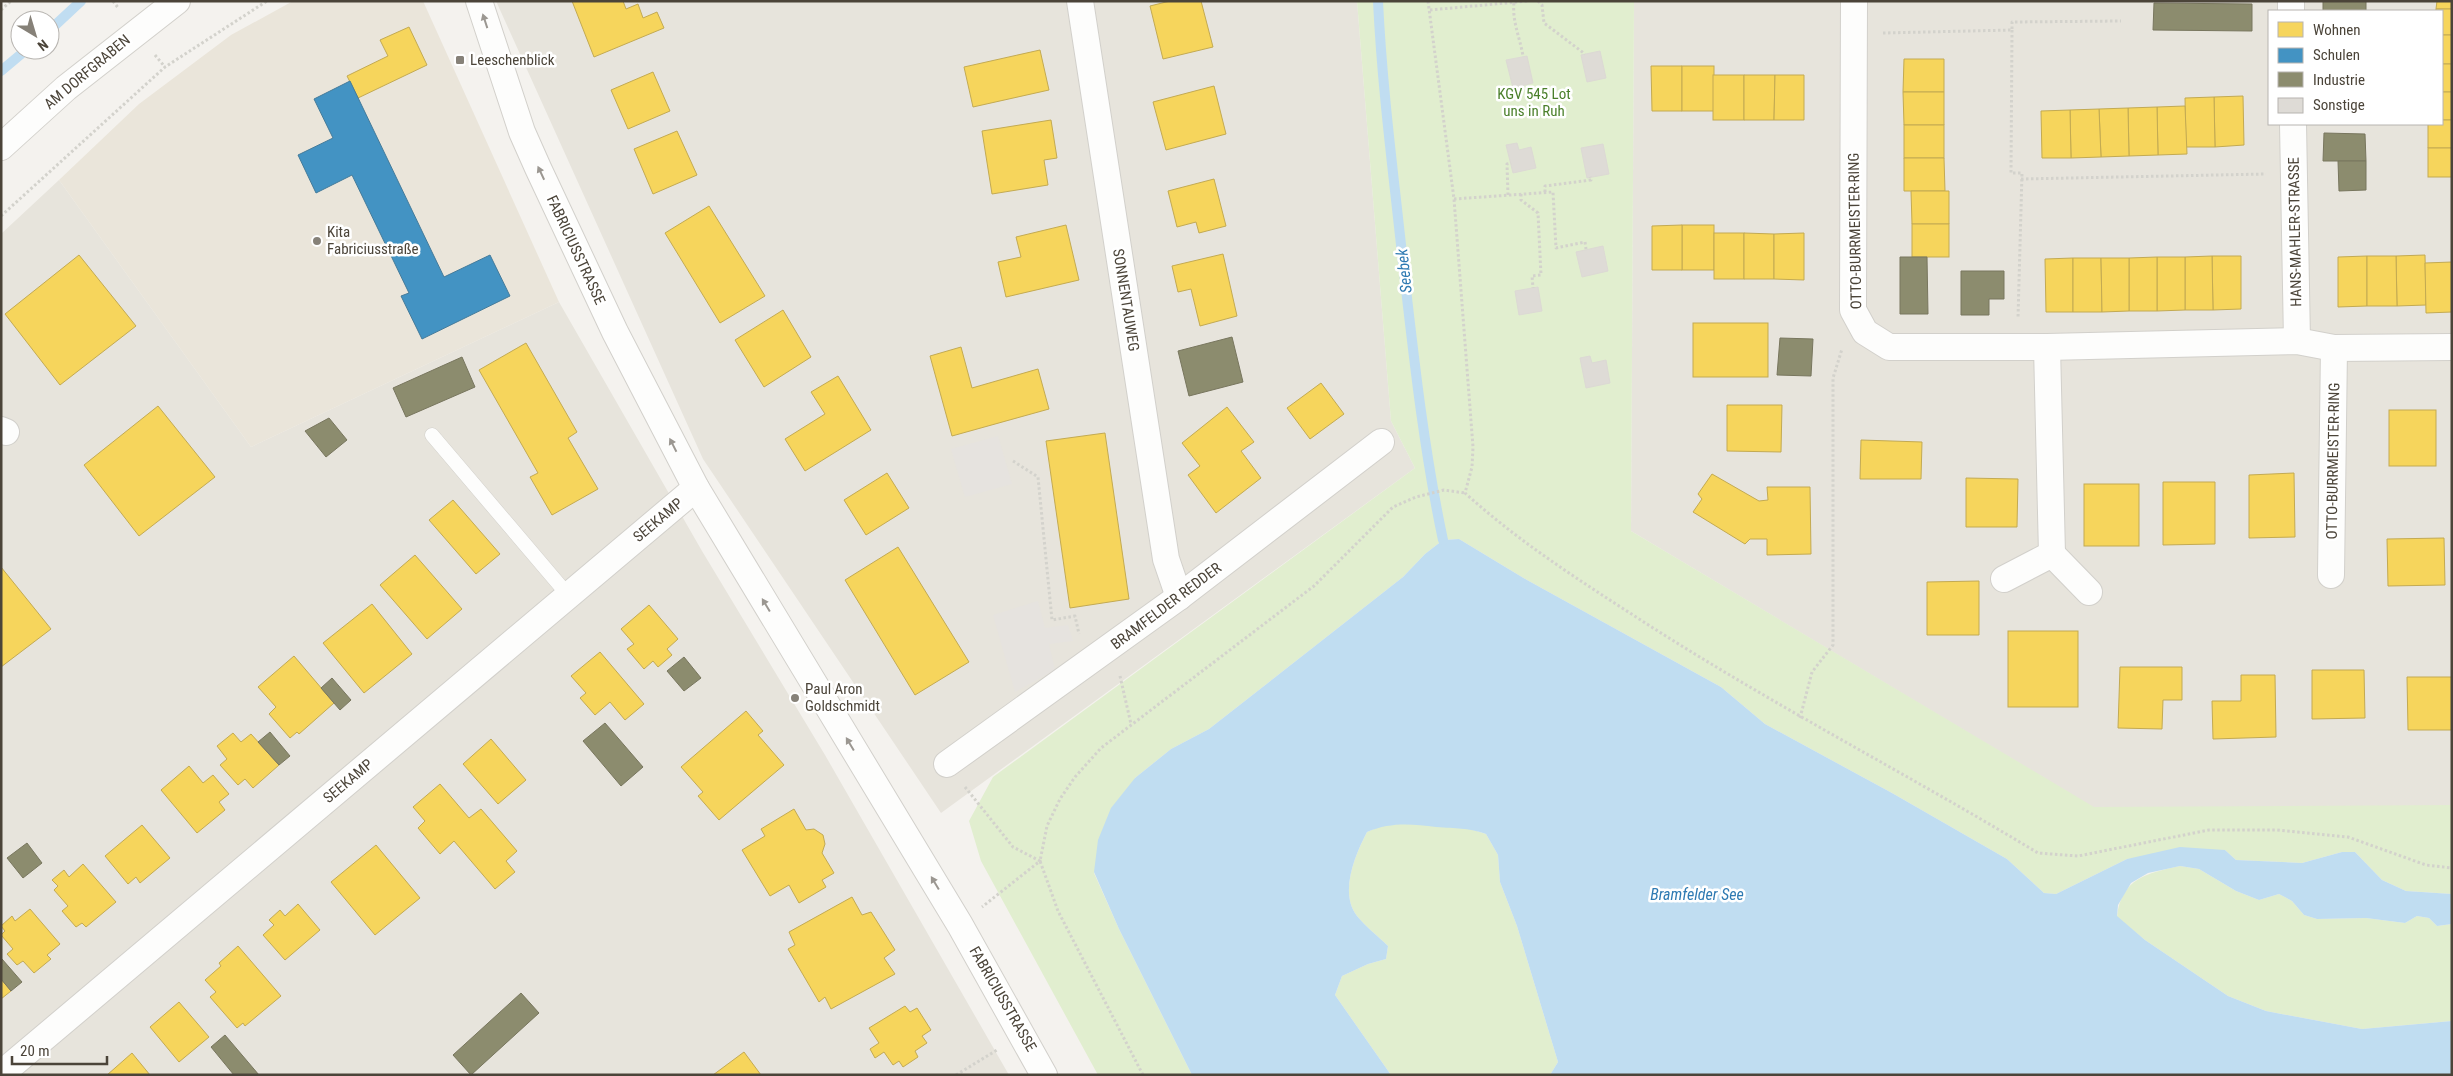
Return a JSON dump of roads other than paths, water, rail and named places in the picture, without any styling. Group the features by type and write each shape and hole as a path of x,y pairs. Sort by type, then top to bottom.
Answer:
{"street":[{"name":"AM DORFGRABEN","path":"1,147 66,88 177,1"},
{"name":"FABRICIUSSTRASSE","path":"479,1 522,132 538,168 615,332 696,488 960,925 1024,1035 1044,1075"},
{"name":"SONNENTAUWEG","path":"1080,1 1166,559 1179,597"},
{"name":"OTTO-BURRMEISTER-RING","path":"1854,1 1854,310 1865,332 1889,347 2047,347 2297,341 2334,348 2452,347"},
{"name":"HANS-MAHLER-STRASSE","path":"2293,125 2297,341"},
{"path":"2047,347 2052,554 2089,592"},
{"name":"OTTO-BURRMEISTER-RING","path":"2331,575 2334,348"},
{"name":"BRAMFELDER REDDER","path":"947,764 1114,646 1381,442"},
{"name":"SEEKAMP","path":"1,1074 696,488"},
{"path":"2004,579 2052,554"}],"lane":[{"path":"432,435 568,595"}],"water":[{"name":"Bramfelder See","path":"1459,539 1527,580 1721,687 1765,724 1892,793 2007,859 2044,893 2056,894 2127,859 2180,847 2225,850 2236,860 2302,863 2342,852 2355,852 2382,880 2406,891 2452,894 2452,924 2437,926 2429,918 2417,916 2405,923 2366,918 2317,919 2304,915 2292,901 2279,894 2259,900 2236,891 2199,869 2180,866 2148,873 2131,883 2118,905 2117,916 2145,940 2228,996 2266,1011 2362,1029 2452,1021 2452,1075 1550,1075 1558,1062 1517,926 1500,882 1498,855 1486,834 1467,829 1401,825 1367,832 1354,863 1349,885 1349,896 1357,916 1388,946 1386,959 1368,964 1342,976 1335,995 1391,1075 1192,1075 1119,929 1094,872 1098,840 1111,808 1135,778 1171,749 1209,729 1403,577 1425,554 1443,540"}],"waterway":[{"path":"60,21 81,1"},
{"name":"Seebek","path":"1378,1 1388,128 1415,362 1424,434 1443,540"},
{"path":"1,71 14,60"}],"place":[{"name":"Leeschenblick","path":"460,60"},
{"name":"Kita Fabriciusstraße","path":"317,241"},
{"name":"Paul Aron Goldschmidt","path":"795,698"}],"park label":[{"name":"KGV 545 Lot uns in Ruh","path":"1534,102"}]}
